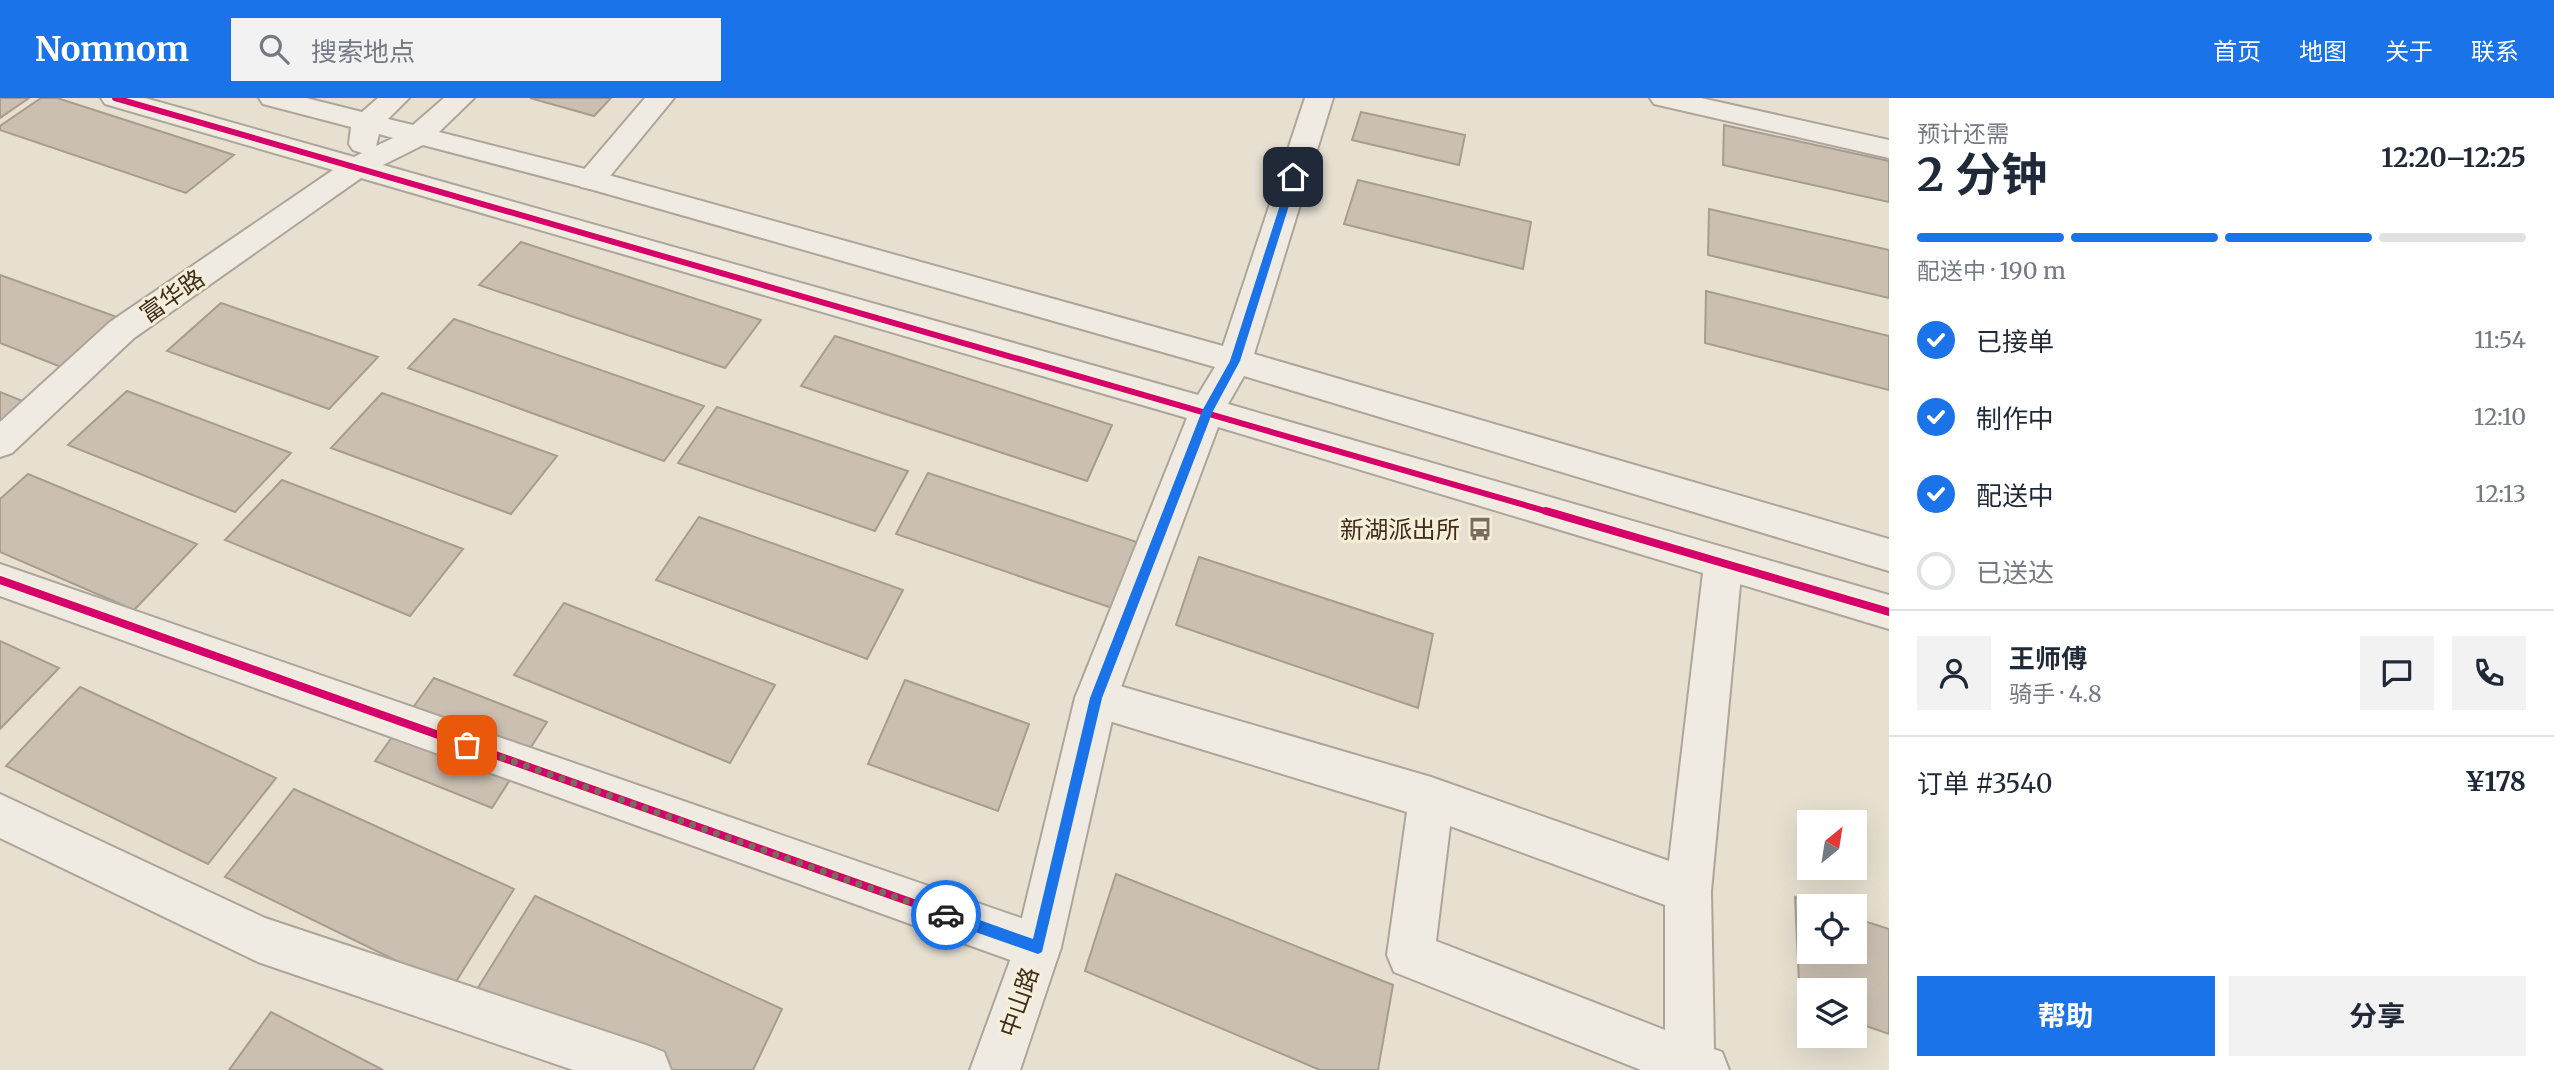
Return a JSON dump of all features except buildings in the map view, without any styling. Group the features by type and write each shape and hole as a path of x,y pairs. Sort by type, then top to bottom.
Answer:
{"street":[{"path":"115,98 1208,411 1889,612"},
{"path":"273,98 592,180 1235,361 1889,555"},
{"path":"359,166 366,123 394,98"},
{"name":"富华路","path":"0,443 122,330 359,166 417,137 460,98"},
{"path":"592,180 660,98"},
{"name":"中山路","path":"995,1070 1038,947 1096,698 1208,411 1235,361 1318,98"},
{"path":"1664,98 1889,149"},
{"path":"1431,798 1411,955 1697,1067 1688,891 1723,564"},
{"path":"0,580 1038,947"},
{"path":"1096,698 1431,798 1688,891"},
{"path":"0,815 258,939 646,1070"}],"cycle path":[{"path":"115,98 1207,411 1889,612"},
{"path":"0,580 1038,947"}],"way so far":[{"path":"467,745 946,915"}],"place":[{"name":"新湖派出所","path":"1480,529"}],"route":[{"path":"946,915 1038,947 1096,698 1208,411 1235,361 1293,177"}]}
